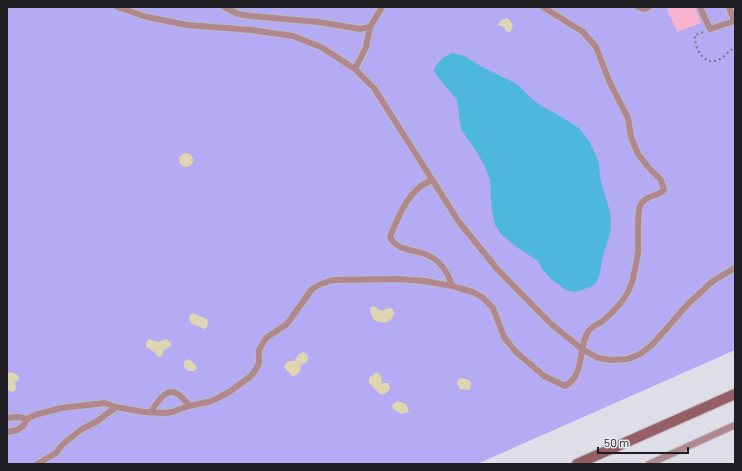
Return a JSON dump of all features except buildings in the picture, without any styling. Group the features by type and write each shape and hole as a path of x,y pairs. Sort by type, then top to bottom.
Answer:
{"street":[{"path":"577,464 735,394"}],"lane":[{"path":"117,7 147,17 187,25 251,30 293,36 321,47 355,69 374,88 459,222 498,270 550,323 582,349 598,358 611,360 628,359 640,354 652,345 688,304 713,282 735,268"},
{"path":"224,7 238,14 251,16 319,22 360,29 370,27"},
{"path":"355,69 366,46 370,27 382,7"},
{"path":"7,432 17,430 24,425 27,420 42,412 105,403 116,407 151,412 172,412 216,399 235,388 251,376 259,363 259,350 266,338 287,324 312,289 333,280 398,279 424,281 452,286 473,292 482,297 493,308 504,337 520,357 544,376 565,386 570,383 580,366 582,349 587,333 591,328 604,320 627,294 631,285 638,253 638,211 641,204 646,198 661,193 664,190 661,180 638,154 632,137 627,114 610,83 594,44 583,32 543,7"},
{"path":"638,7 644,9 649,7"},
{"path":"700,7 710,29 734,21 729,7"},
{"path":"432,180 421,186 413,194 405,206 390,238 399,248 425,254 434,258 450,276 452,286"},
{"path":"151,412 158,400 172,391 183,397 189,406"},
{"path":"37,464 56,452 63,444 82,429 96,422 116,407"},
{"path":"7,418 18,417 27,420"},
{"path":"649,464 735,425"}],"path":[{"path":"710,29 695,34 698,52 705,59 711,62 720,60 735,48"}],"shaded area":[{"path":"7,7 735,7 735,350 477,464 7,464"}],"sand":[{"path":"506,18 510,20 513,26 510,32 506,31 504,27 498,25 500,21"},
{"path":"186,153 191,155 193,160 191,165 186,167 181,165 179,160 181,155"},
{"path":"374,306 381,311 389,308 393,309 394,314 391,320 381,322 374,320 370,308"},
{"path":"193,313 207,319 207,327 204,329 191,323 189,318"},
{"path":"149,339 158,342 166,339 170,342 171,346 164,350 162,356 158,357 153,351 146,347 146,343"},
{"path":"303,352 307,354 307,362 301,365 300,371 297,375 292,376 284,367 286,363 289,361 294,361 299,354"},
{"path":"188,359 192,361 197,368 194,371 188,371 184,367 184,362"},
{"path":"11,372 18,375 19,378 19,380 15,382 16,389 13,392 7,390 7,373"},
{"path":"375,373 378,373 381,376 382,383 388,383 390,387 385,394 380,394 369,383 369,378"},
{"path":"461,378 469,380 471,383 469,390 460,389 457,383"},
{"path":"398,401 406,404 409,412 401,414 393,409 392,405"}],"water":[{"path":"453,53 464,56 482,67 517,84 540,105 580,129 589,141 599,164 600,178 610,212 611,223 610,233 599,276 596,283 590,287 575,292 566,290 552,280 542,269 538,261 515,246 501,234 495,225 492,211 490,180 485,167 461,129 457,100 436,75 434,70 442,59"}]}
